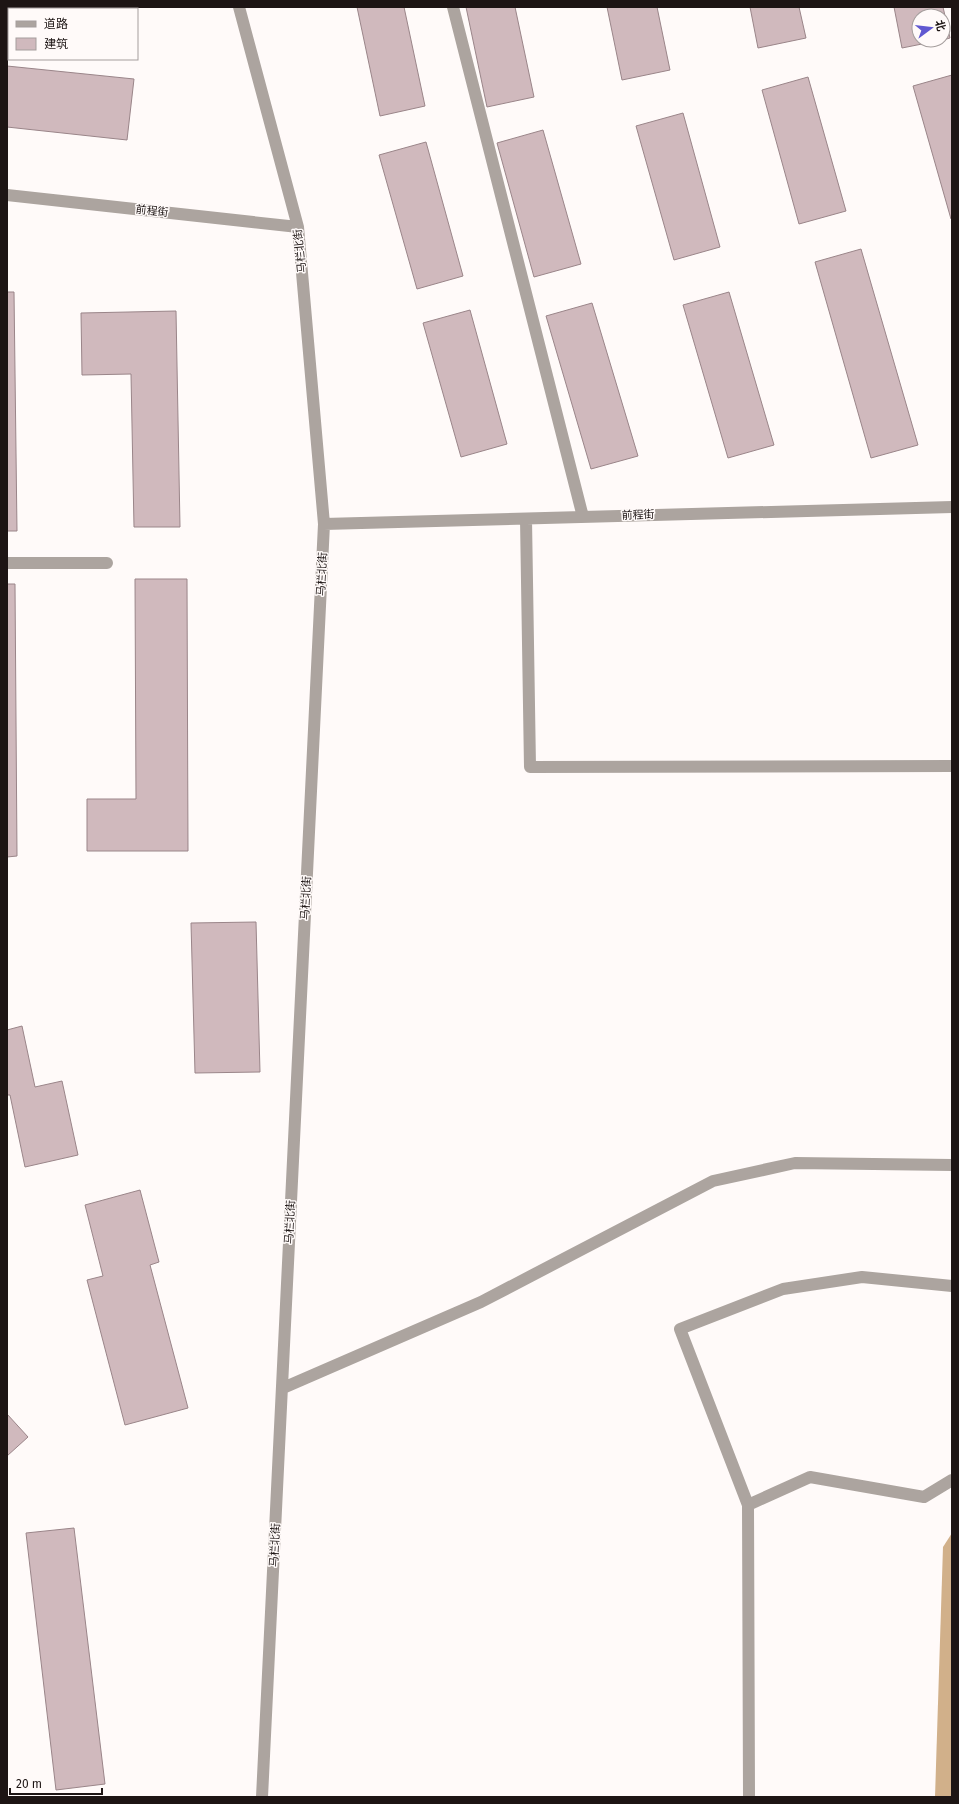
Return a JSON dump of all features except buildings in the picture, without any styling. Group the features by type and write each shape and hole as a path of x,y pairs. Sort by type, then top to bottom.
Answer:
{"street":[{"name":"马栏北街","path":"239,7 298,227 324,524 262,1797"},
{"path":"453,7 583,517"},
{"name":"前程街","path":"7,195 298,227"},
{"name":"前程街","path":"324,524 952,507"},
{"path":"526,519 530,767 952,766"},
{"path":"7,563 107,563"},
{"path":"282,1388 481,1302 713,1181 795,1163 952,1165"},
{"path":"749,1797 748,1505 680,1329 783,1289 862,1276 952,1286"},
{"path":"748,1505 810,1477 924,1497 952,1480"}],"shaded area":[{"path":"952,1533 952,1797 935,1797 943,1547"}]}
